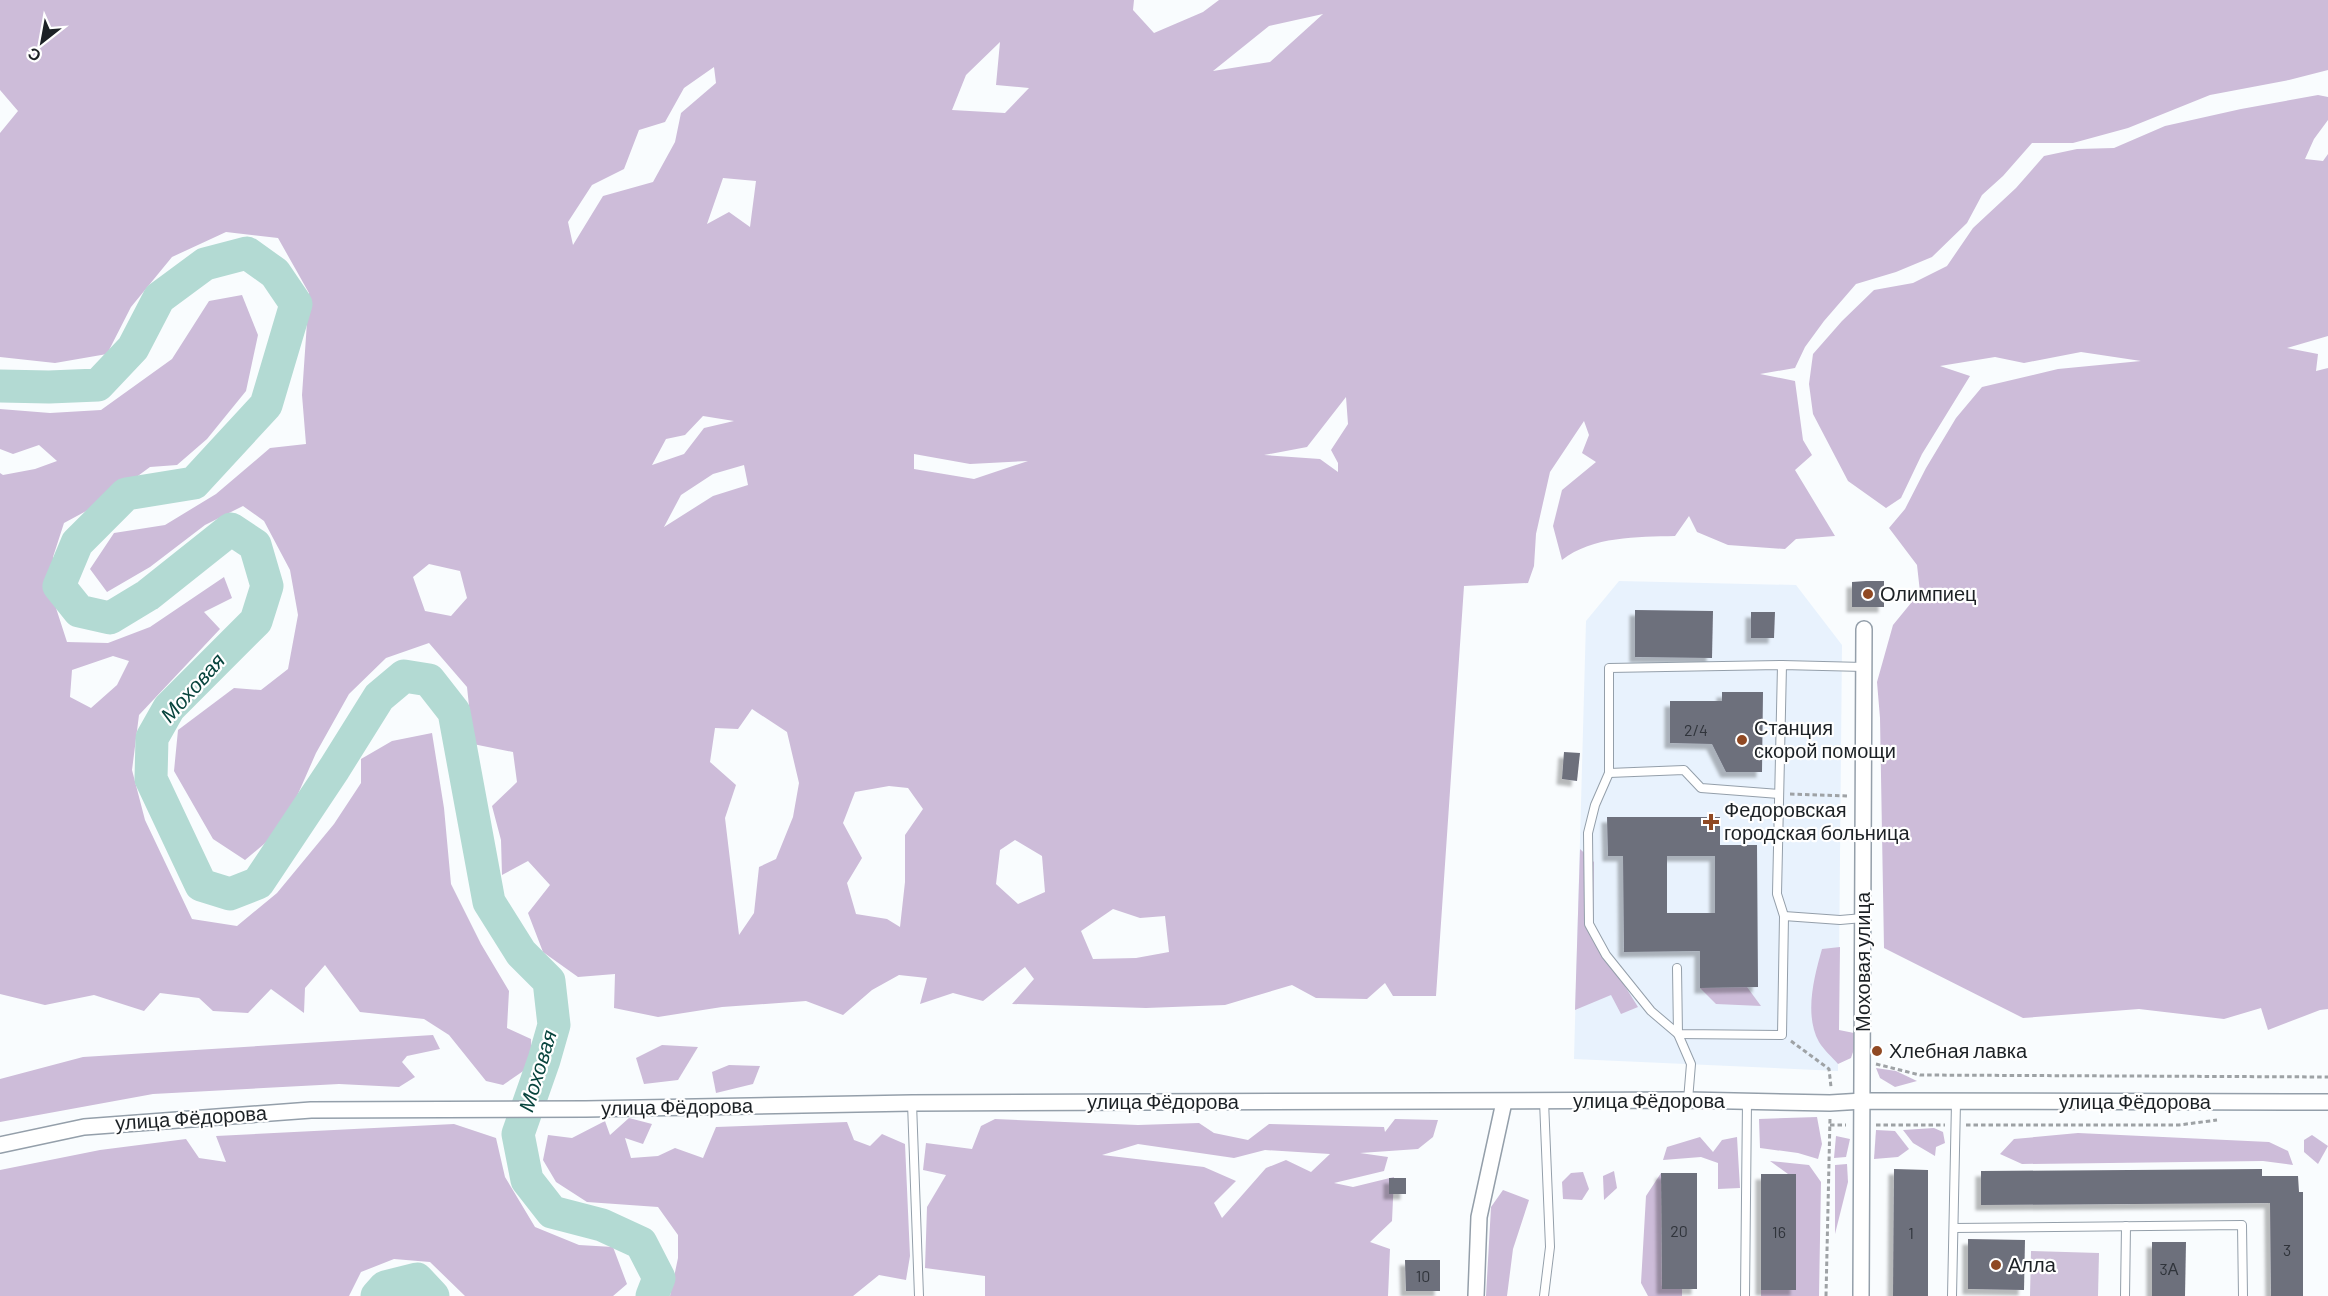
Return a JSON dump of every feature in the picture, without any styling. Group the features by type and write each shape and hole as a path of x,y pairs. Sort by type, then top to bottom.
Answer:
{"street":[{"name":"Моховая улица","path":"1862,1296 1864,629"},
{"name":"улица Фёдорова","path":"0,1145 84,1127 146,1120 311,1110 586,1109 912,1103 1688,1100 1830,1103 1863,1101 2328,1102"},
{"path":"1476,1296 1479,1217 1504,1102"}],"lane":[{"path":"1782,665 1777,894 1784,916 1782,1035 1678,1034 1651,1011 1605,955 1590,924 1588,833 1595,805 1609,774 1608,668 1782,665 1864,667"},
{"path":"1609,774 1684,770 1701,788 1779,794"},
{"path":"1784,916 1840,920 1863,918"},
{"path":"1677,968 1678,1034 1691,1064 1688,1100"},
{"path":"1544,1101 1550,1246 1544,1296"},
{"path":"1745,1296 1747,1101"},
{"path":"1952,1296 1956,1102"},
{"path":"912,1103 919,1296"},
{"path":"1954,1228 2242,1225 2243,1296"},
{"path":"2125,1296 2126,1226"}],"path":[{"path":"1779,794 1863,795"},
{"path":"1782,1035 1829,1070 1826,1296"},
{"path":"1863,1061 1920,1075 2328,1077"},
{"path":"1830,1125 2179,1125 2226,1118"}],"shaded area":[{"path":"0,0 1134,0 1133,10 1154,33 1203,12 1219,0 2328,0 2328,70 2210,95 2128,128 2073,143 2032,143 2003,176 1982,195 1967,223 1932,257 1896,272 1856,284 1805,347 1795,368 1760,374 1795,381 1803,440 1812,455 1795,470 1835,536 1796,539 1785,549 1728,545 1697,532 1689,516 1675,536 1601,542 1574,552 1562,560 1553,526 1562,490 1596,462 1582,453 1589,435 1584,421 1550,472 1536,534 1534,566 1528,583 1464,586 1436,996 1393,996 1385,983 1367,999 1316,998 1292,985 1225,1005 1146,1008 1012,1004 1034,979 1025,967 983,1001 953,993 920,1004 927,978 899,975 872,990 843,1015 806,1001 722,1007 658,1017 614,1008 615,974 578,977 543,952 528,913 550,885 528,861 502,875 501,840 492,806 517,782 513,752 473,744 467,687 429,643 386,658 349,694 316,753 283,828 245,860 213,839 174,771 178,730 234,688 261,690 288,669 298,615 290,570 264,521 243,506 205,525 150,567 107,592 90,569 114,533 165,525 216,494 270,448 306,444 302,395 309,293 278,238 226,232 172,257 131,307 107,354 55,363 0,357 0,133 18,111 0,90","holes":["1323,14 1270,62 1213,71 1269,26","1000,42 996,85 1029,88 1005,113 952,110 966,75","714,67 716,83 681,113 675,142 653,182 603,196 573,245 568,222 592,185 624,169 639,130 665,122 684,88","723,178 756,181 750,227 729,212 707,224","1346,397 1348,424 1331,450 1338,463 1338,472 1320,459 1264,455 1307,447","703,416 734,421 704,428 684,454 652,465 666,439 685,435","914,454 970,464 1028,461 974,479 914,469","744,465 748,485 713,496 664,527 681,495 713,474","429,564 460,571 467,598 451,616 425,611 413,577","752,709 787,732 799,783 793,817 776,859 759,867 754,913 739,935 725,818 736,785 710,762 715,728 738,729","889,786 908,788 923,809 905,835 905,882 900,927 887,919 856,914 847,883 862,858 843,823 855,792","1015,840 1042,856 1045,892 1018,904 996,884 1000,850","1113,909 1140,918 1165,916 1169,952 1136,958 1093,959 1081,931"]},
{"path":"2318,95 2328,97 2328,120 2314,139 2305,159 2323,161 2328,154 2328,336 2287,348 2318,354 2316,371 2328,368 2328,1009 2268,1030 2261,1008 2224,1019 2139,1009 2023,1018 1884,948 1880,718 1877,682 1893,625 1920,592 1917,565 1889,528 1905,509 1956,418 1982,387 2058,369 2141,361 2081,352 2024,363 1995,357 1940,366 1970,376 1922,454 1901,498 1886,508 1848,481 1813,414 1809,384 1813,354 1874,290 1913,283 1947,266 1973,228 2016,188 2044,156 2077,149 2114,148 2165,126"},
{"path":"242,295 258,335 246,391 207,439 177,465 150,467 101,503 64,523 53,557 56,608 67,642 108,643 150,627 224,577 232,598 204,612 220,629 139,715 132,770 145,820 192,919 237,926 277,893 334,824 361,783 361,759 392,741 432,733 444,808 451,884 481,944 509,991 507,1028 531,1039 532,1065 503,1085 486,1081 449,1035 424,1019 360,1012 325,965 305,988 304,1013 271,989 248,1013 213,1011 199,998 160,993 144,1011 94,995 45,1005 0,994 0,473 3,475 35,469 57,461 39,445 13,454 0,449 0,409 50,413 101,410 172,359 209,301","holes":["113,656 129,661 117,685 91,708 70,697 72,670"]},
{"name":"Федоровская городская больница","path":"1619,581 1796,585 1842,645 1838,1071 1574,1059 1586,621"},
{"path":"1580,849 1594,862 1593,935 1638,1007 1621,1014 1611,995 1575,1010"},
{"path":"1840,947 1839,1030 1859,1034 1851,1058 1838,1064 1819,1042 1814,1031 1811,1008 1822,949"},
{"path":"1747,987 1761,1006 1716,1004 1700,988"},
{"path":"433,1035 440,1049 407,1056 402,1062 415,1077 399,1087 339,1084 153,1094 0,1122 0,1079 83,1057"},
{"path":"662,1045 698,1047 678,1080 644,1084 636,1058"},
{"path":"729,1065 760,1066 753,1084 716,1093 712,1072"},
{"path":"1876,1068 1896,1071 1917,1081 1895,1087 1880,1078"},
{"path":"1817,1117 1822,1144 1818,1159 1798,1153 1760,1148 1759,1119"},
{"path":"629,1118 652,1124 643,1144 625,1138 631,1158 658,1156 675,1148 703,1158 716,1127 847,1122 854,1140 870,1146 882,1134 905,1144 910,1256 906,1280 879,1275 853,1296 670,1296 678,1258 678,1235 658,1207 587,1202 556,1182 543,1160 548,1135 572,1138 605,1121 610,1135"},
{"path":"995,1119 1138,1125 1199,1123 1214,1133 1248,1140 1269,1124 1384,1127 1385,1132 1395,1119 1438,1120 1433,1137 1418,1149 1360,1153 1388,1157 1384,1171 1334,1183 1353,1187 1394,1177 1392,1221 1370,1242 1390,1249 1388,1296 985,1296 985,1276 925,1268 927,1207 946,1175 923,1170 926,1143 972,1149 981,1126","holes":["1138,1144 1234,1158 1265,1150 1330,1154 1311,1172 1286,1160 1266,1168 1222,1218 1214,1203 1236,1181 1204,1167 1102,1155"]},
{"path":"454,1124 496,1138 505,1177 535,1227 579,1245 613,1247 627,1284 613,1296 465,1296 430,1262 394,1259 361,1272 349,1296 0,1296 0,1170 100,1150 186,1139 199,1158 226,1162 216,1136"},
{"path":"1934,1128 1943,1132 1945,1143 1936,1147 1935,1156 1913,1143 1903,1130"},
{"path":"1876,1130 1895,1131 1909,1149 1898,1157 1874,1159"},
{"path":"2078,1133 2269,1142 2288,1151 2293,1165 2263,1161 2022,1164 2000,1154 2014,1139"},
{"path":"2312,1135 2328,1146 2318,1164 2304,1152 2304,1140"},
{"path":"1836,1136 1850,1139 1846,1157 1834,1158"},
{"path":"1700,1137 1713,1152 1722,1140 1737,1137 1740,1188 1718,1189 1718,1163 1701,1157 1663,1160 1667,1147"},
{"path":"1770,1161 1809,1165 1821,1182 1819,1296 1761,1296 1761,1290 1796,1290 1796,1174 1788,1174"},
{"path":"1847,1164 1848,1182 1835,1234 1835,1165"},
{"path":"1614,1171 1617,1188 1604,1200 1603,1176"},
{"path":"1583,1172 1589,1189 1582,1200 1563,1199 1562,1182 1571,1173"},
{"path":"1661,1173 1662,1289 1682,1289 1682,1296 1648,1296 1641,1283 1646,1196"},
{"path":"1503,1190 1529,1200 1513,1249 1507,1296 1486,1296 1491,1207"},
{"path":"2031,1251 2099,1253 2098,1296 2030,1296"}],"building":[{"name":"Олимпиец","path":"1884,581 1884,607 1852,607 1852,582"},
{"path":"1635,610 1713,611 1712,658 1635,657"},
{"path":"1751,612 1775,612 1774,638 1751,638"},
{"path":"1722,692 1763,692 1762,772 1726,772 1712,744 1670,743 1670,701 1722,701"},
{"path":"1564,752 1580,753 1577,781 1562,779"},
{"path":"1607,817 1720,817 1720,845 1757,845 1758,987 1700,988 1700,951 1624,952 1623,856 1608,856","holes":["1667,856 1715,856 1715,913 1667,913"]},
{"path":"1894,1169 1928,1170 1928,1296 1893,1296"},
{"path":"2262,1169 2262,1176 2298,1176 2299,1192 2303,1192 2303,1296 2271,1296 2270,1203 1981,1205 1981,1171"},
{"path":"1661,1173 1697,1173 1697,1289 1662,1289"},
{"path":"1761,1174 1796,1174 1796,1290 1761,1290"},
{"path":"1389,1178 1406,1178 1406,1194 1389,1194"},
{"name":"Алла","path":"1968,1239 2025,1240 2024,1290 1968,1289"},
{"path":"2152,1242 2186,1242 2185,1296 2152,1296"},
{"path":"1405,1260 1440,1260 1440,1291 1406,1291"}],"waterway":[{"name":"Моховая","path":"0,386 98,385 133,348 159,298 205,264 247,253 275,273 296,304 266,405 194,483 126,494 77,543 59,586 79,611 110,618 148,595 231,529 255,545 267,586 256,621 169,708 152,738 151,779 201,885 230,894 258,883 379,697 404,676 429,680 454,712 489,902 521,953 549,981 554,1025 518,1134 527,1180 552,1212 602,1225 641,1243 659,1278 652,1296"},
{"name":"Моховая","path":"377,1296 385,1287 417,1279 433,1296"}],"place":[{"name":"Олимпиец","path":"1868,594"},
{"name":"Станция скорой помощи","path":"1742,740"},
{"name":"Федоровская городская больница","path":"1711,822"},
{"name":"Хлебная лавка","path":"1877,1051"},
{"name":"Алла","path":"1996,1265"}]}
